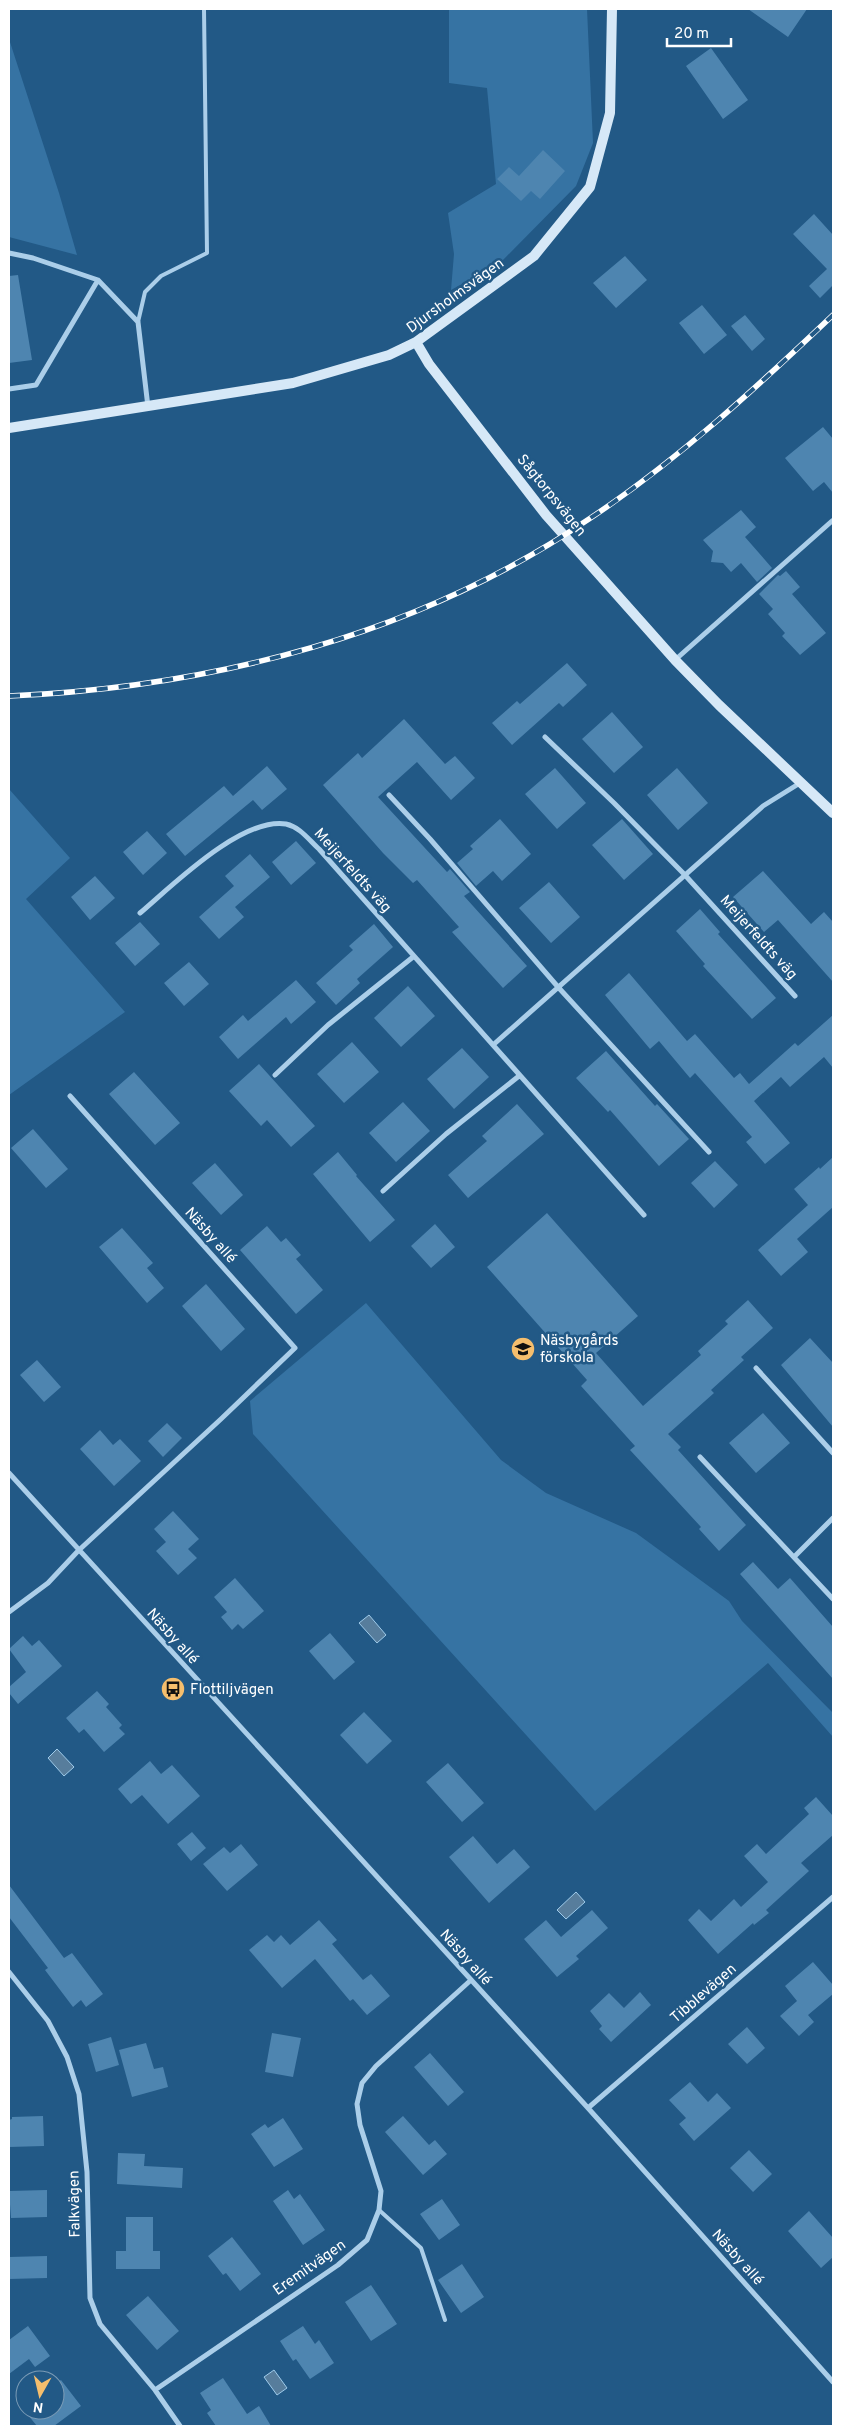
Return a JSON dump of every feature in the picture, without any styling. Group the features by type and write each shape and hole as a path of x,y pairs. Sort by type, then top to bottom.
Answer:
{"street":[{"name":"Djursholmsvägen","path":"9,428 293,383 389,355 416,342 534,256 590,187 610,113 612,9"},
{"path":"9,253 33,258 98,280 138,322 148,407"},
{"path":"9,390 36,385 98,280"},
{"name":"Sågtorpsvägen","path":"416,342 429,364 546,515 675,660 833,813"},
{"path":"675,660 832,521"},
{"name":"Meijerfeldts väg","path":"544,737 614,803 684,874 795,996"},
{"path":"492,1045 763,806 800,783"},
{"path":"390,795 558,988 709,1152"},
{"name":"Meijerfeldts väg","path":"140,913 224,844 264,826 287,824 301,831 644,1215"},
{"path":"275,1075 328,1025 413,957"},
{"path":"383,1191 446,1134 519,1076"},
{"name":"Näsby allé","path":"70,1096 295,1348 222,1419 78,1551"},
{"path":"756,1368 833,1453"},
{"path":"700,1458 833,1599"},
{"name":"Näsby allé","path":"9,1473 78,1551 588,2108 833,2382"},
{"path":"794,1557 833,1518"},
{"path":"9,1612 48,1583 78,1551"},
{"name":"Tibblevägen","path":"588,2108 833,1898"},
{"name":"Falkvägen","path":"9,1972 48,2021 67,2058 79,2094 87,2172 90,2298 100,2324 155,2390 180,2426"},
{"name":"Eremitvägen","path":"155,2390 338,2265 367,2240 379,2210 382,2191 360,2125 357,2104 362,2083 376,2066 471,1980"}],"lane":[{"path":"138,322 145,292 161,276 207,253 204,9"},
{"path":"379,2210 421,2248 445,2320"}],"shaded area":[{"path":"449,9 587,9 593,143 576,186 500,263 451,290 454,254 448,213 496,184 487,88 449,83"},
{"path":"9,39 59,193 77,255 9,237"},
{"path":"9,789 70,858 26,899 125,1012 9,1095"},
{"path":"366,1303 501,1460 546,1493 636,1533 729,1601 742,1621 833,1713 833,1737 768,1663 595,1811 253,1434 250,1401"},
{"path":"369,1615 386,1635 377,1643 359,1623"},
{"path":"57,1749 74,1767 64,1776 48,1758"},
{"path":"576,1892 585,1902 566,1919 557,1910"},
{"path":"274,2370 287,2388 277,2395 264,2377"}],"building":[{"path":"748,9 807,9 788,37"},
{"path":"711,48 748,100 723,119 686,66"},
{"path":"543,150 565,171 540,199 531,191 521,201 497,179 509,167 519,176"},
{"path":"814,214 833,235 833,285 820,298 809,286 827,269 793,234"},
{"path":"625,256 647,280 616,308 593,283"},
{"path":"18,275 32,360 9,363 9,276"},
{"path":"702,305 727,335 704,354 679,323"},
{"path":"745,315 765,339 752,351 731,326"},
{"path":"823,427 833,439 833,493 824,482 813,491 785,458"},
{"path":"741,510 756,527 745,537 772,568 757,582 741,563 731,572 723,563 711,562 713,551 703,540"},
{"path":"786,571 800,587 792,594 826,633 800,655 782,636 785,633 768,614 773,609 759,594 778,575 780,576"},
{"path":"567,663 587,685 563,707 559,703 512,745 492,723 517,701 520,704"},
{"path":"612,712 643,747 614,773 582,739"},
{"path":"404,719 445,764 455,756 475,778 451,800 417,762 378,797 447,872 450,869 470,892 464,896 527,966 503,988 452,932 459,927 417,880 413,883 383,853 323,785 358,753 362,758"},
{"path":"267,766 287,789 262,810 253,800 185,856 166,834 224,786 233,796"},
{"path":"555,768 586,803 557,829 525,794"},
{"path":"677,768 708,803 678,830 647,795"},
{"path":"500,819 531,854 502,881 493,871 476,886 457,863 473,849 470,846"},
{"path":"622,819 653,854 624,880 592,845"},
{"path":"147,831 167,853 143,875 123,852"},
{"path":"296,841 316,863 291,885 272,862"},
{"path":"250,854 270,877 235,907 244,917 219,939 199,917 234,886 225,876"},
{"path":"763,871 811,924 824,912 833,922 833,982 778,920 764,932 733,897"},
{"path":"95,876 115,898 90,920 71,897"},
{"path":"549,882 580,917 551,943 519,908"},
{"path":"700,909 720,932 718,934 776,998 752,1019 703,966 705,964 676,931"},
{"path":"140,922 160,944 135,966 115,943"},
{"path":"374,924 393,947 357,979 360,983 336,1005 316,983 353,950 349,946"},
{"path":"189,962 209,984 184,1006 164,983"},
{"path":"629,973 687,1041 695,1034 734,1078 740,1073 749,1084 795,1043 798,1046 833,1015 833,1068 824,1057 790,1087 781,1077 754,1101 790,1143 765,1164 746,1142 752,1137 695,1073 690,1078 659,1041 650,1049 605,995"},
{"path":"296,980 316,1002 291,1024 286,1017 238,1059 219,1037 243,1015 248,1021"},
{"path":"408,986 435,1016 401,1047 374,1018"},
{"path":"352,1042 379,1072 344,1103 317,1074"},
{"path":"462,1048 489,1077 454,1109 427,1079"},
{"path":"606,1051 655,1106 657,1104 689,1139 659,1166 610,1110 608,1112 576,1078"},
{"path":"259,1064 315,1126 291,1147 267,1120 261,1126 229,1091"},
{"path":"134,1072 180,1123 155,1145 109,1094"},
{"path":"403,1102 430,1131 396,1162 369,1133"},
{"path":"517,1104 544,1134 468,1198 448,1175 487,1141 482,1136"},
{"path":"33,1129 68,1169 46,1188 11,1148"},
{"path":"338,1152 356,1176 395,1220 370,1242 313,1174"},
{"path":"833,1157 833,1207 797,1239 808,1252 781,1276 758,1250 808,1205 794,1189"},
{"path":"715,1161 738,1185 714,1208 691,1183"},
{"path":"215,1163 243,1195 221,1215 192,1183"},
{"path":"547,1213 638,1316 596,1353 643,1406 701,1355 698,1351 728,1324 725,1321 748,1300 773,1328 741,1357 744,1360 711,1390 714,1393 668,1434 681,1447 678,1450 746,1525 719,1551 699,1529 701,1527 630,1450 635,1446 581,1386 587,1380 487,1267"},
{"path":"435,1224 455,1247 431,1268 411,1246"},
{"path":"267,1226 281,1242 286,1238 301,1255 296,1259 323,1290 296,1314 240,1250"},
{"path":"122,1228 153,1263 147,1268 164,1288 147,1303 99,1247"},
{"path":"206,1284 245,1329 221,1351 182,1306"},
{"path":"810,1338 833,1363 833,1427 781,1365"},
{"path":"37,1360 61,1387 44,1402 20,1375"},
{"path":"763,1413 790,1443 756,1473 729,1443"},
{"path":"167,1423 182,1438 163,1457 148,1441"},
{"path":"100,1430 113,1445 120,1439 141,1461 114,1486 80,1449"},
{"path":"173,1511 199,1539 188,1549 197,1558 178,1575 156,1551 166,1542 154,1529"},
{"path":"753,1562 778,1589 790,1578 833,1627 833,1679 740,1574"},
{"path":"235,1578 264,1611 243,1629 238,1624 232,1630 221,1617 227,1612 214,1597"},
{"path":"330,1633 355,1662 334,1680 309,1651"},
{"path":"23,1636 32,1646 39,1640 62,1666 18,1704 9,1693 9,1687 26,1672 9,1649"},
{"path":"97,1691 109,1704 106,1707 122,1725 119,1728 125,1734 104,1752 84,1729 79,1733 66,1718"},
{"path":"364,1712 392,1741 367,1764 340,1735"},
{"path":"150,1761 161,1774 172,1765 200,1796 168,1824 142,1795 131,1804 118,1789"},
{"path":"448,1763 484,1803 462,1822 426,1782"},
{"path":"816,1797 833,1816 833,1835 801,1863 809,1871 766,1910 769,1913 754,1925 753,1923 718,1954 688,1920 699,1909 711,1921 734,1899 741,1907 768,1882 744,1856 757,1844 766,1854 809,1814 804,1808"},
{"path":"192,1832 206,1848 191,1861 177,1844"},
{"path":"473,1836 497,1864 514,1849 530,1867 489,1903 449,1857"},
{"path":"241,1844 258,1865 227,1891 203,1864 224,1847 230,1853"},
{"path":"9,1885 64,1958 72,1953 103,1994 86,2007 81,2000 73,2007 45,1970 48,1968 9,1917"},
{"path":"592,1910 608,1928 576,1956 579,1959 557,1977 524,1939 546,1920 561,1937"},
{"path":"319,1920 337,1940 332,1944 363,1980 371,1974 390,1996 367,2015 353,1999 350,2001 315,1959 282,1988 249,1950 267,1935 274,1942 281,1935 290,1945"},
{"path":"813,1962 833,1985 833,1994 808,2015 814,2022 799,2036 780,2016 797,2001 785,1986"},
{"path":"640,1992 651,2005 611,2042 599,2029 602,2026 590,2011 609,1993 624,2008"},
{"path":"747,2027 765,2048 747,2064 728,2044"},
{"path":"272,2033 301,2038 293,2077 265,2072"},
{"path":"111,2037 119,2065 96,2072 88,2044"},
{"path":"146,2043 154,2069 163,2067 168,2087 132,2097 119,2050"},
{"path":"430,2053 464,2092 448,2106 414,2067"},
{"path":"690,2082 708,2102 717,2093 731,2108 694,2141 679,2124 686,2118 669,2100"},
{"path":"43,2116 44,2146 9,2147 9,2120 12,2117"},
{"path":"403,2116 429,2145 435,2140 447,2154 423,2175 385,2132"},
{"path":"283,2118 303,2149 274,2167 251,2134 265,2124 268,2128"},
{"path":"749,2150 772,2174 753,2192 730,2168"},
{"path":"118,2153 145,2154 144,2166 183,2168 182,2188 117,2184"},
{"path":"47,2190 47,2217 11,2218 9,2191"},
{"path":"288,2190 294,2199 300,2194 325,2230 303,2245 273,2201"},
{"path":"442,2199 460,2225 439,2240 420,2214"},
{"path":"809,2211 833,2238 833,2257 821,2268 788,2231"},
{"path":"126,2217 153,2217 153,2251 160,2251 160,2269 116,2269 116,2251 126,2251"},
{"path":"232,2237 261,2274 240,2291 226,2273 223,2275 208,2256"},
{"path":"47,2256 47,2278 9,2279 9,2257"},
{"path":"462,2264 484,2297 461,2313 438,2280"},
{"path":"371,2285 397,2324 371,2341 345,2302"},
{"path":"148,2296 179,2331 157,2350 126,2315"},
{"path":"28,2326 50,2356 35,2367 29,2359 9,2374 9,2340"},
{"path":"303,2326 315,2344 319,2340 334,2363 310,2379 296,2359 293,2361 280,2341"},
{"path":"223,2378 247,2414 259,2406 271,2426 216,2426 207,2413 211,2410 200,2393"},
{"path":"65,2385 81,2406 65,2418"},
{"path":"32,2420 62,2420 54,2426 37,2426"}],"railway":[{"path":"9,696 86,691 162,681 237,667 311,648 384,624 455,594 523,560 622,496 685,448 833,315"}],"place":[{"name":"Näsbygårds förskola","path":"523,1349"},
{"name":"Flottiljvägen","path":"173,1689"}]}
